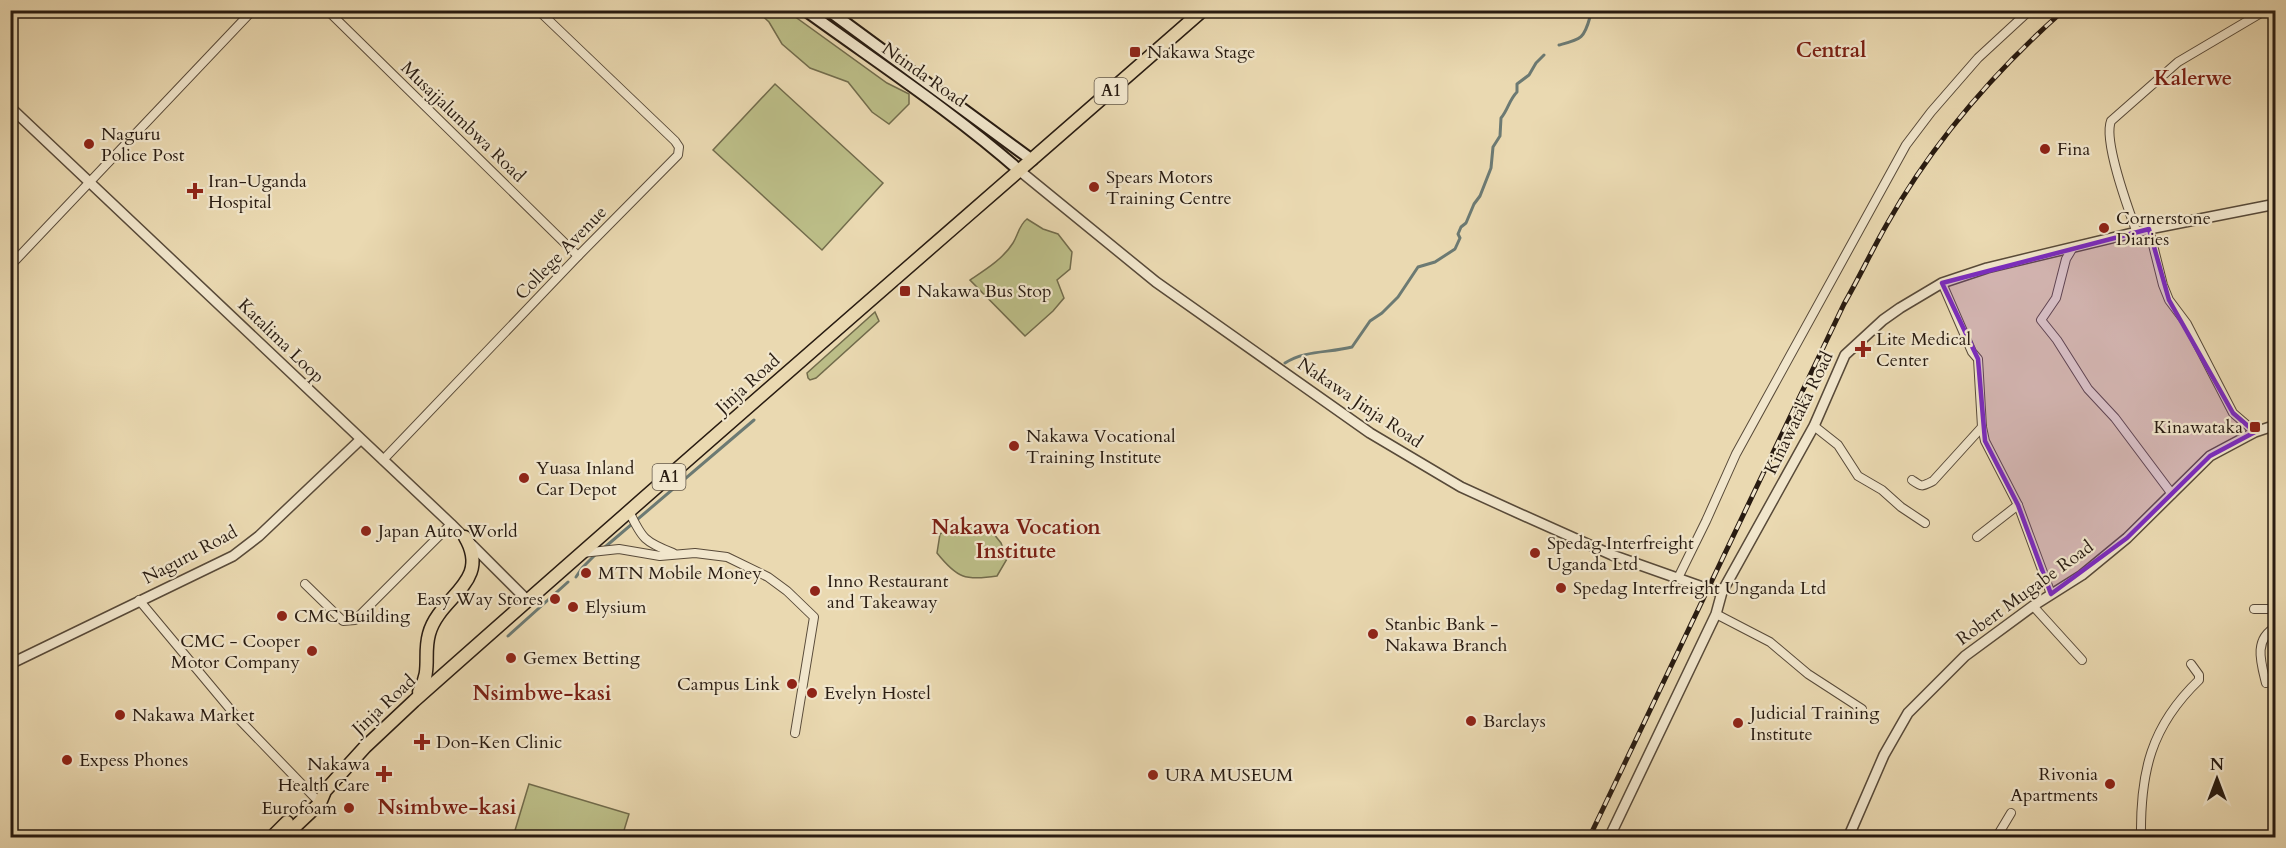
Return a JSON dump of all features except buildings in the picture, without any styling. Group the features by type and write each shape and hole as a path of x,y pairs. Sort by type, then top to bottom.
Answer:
{"highway":[{"name":"Jinja Road","path":"283,837 365,747 414,701 930,246 1020,171 1203,10"},
{"path":"414,701 426,679 428,642 432,627 471,572 472,551 465,537"},
{"name":"Jinja Road","path":"271,837 320,797"}],"main road":[{"name":"Ntinda Road","path":"805,10 947,111 1020,171"},
{"name":"Ntinda Road","path":"828,10 1032,160"}],"street":[{"path":"10,266 253,10"},
{"name":"Musajjalumbwa Road","path":"327,10 578,256"},
{"name":"College Avenue","path":"383,460 578,256 674,161 679,152 675,141 598,70 538,10"},
{"path":"1678,578 1736,454 1906,145 1978,58 2030,10"},
{"path":"2137,233 2124,196 2109,134 2111,121 2178,62 2266,10"},
{"name":"Katalima Loop","path":"10,107 465,537 528,600"},
{"name":"Nakawa Jinja Road","path":"1020,171 1156,282 1370,433 1461,487 1612,555 1722,592"},
{"name":"Kinawataka Road","path":"1609,837 1716,614 1722,592 1814,426 1845,355 1883,320 1942,283 1987,268 2149,229 2276,204"},
{"path":"2149,229 2169,300 2187,324 2233,413 2255,432"},
{"path":"2072,249 2066,259 2056,298 2041,320 2057,340 2088,389 2115,418 2172,494"},
{"path":"1942,283 1972,352 1978,359 1985,441 2018,505 2050,594"},
{"name":"Robert Mugabe Road","path":"1848,837 1884,755 1908,713 1965,656 2050,594 2082,574 2127,538 2210,456 2255,432 2276,425"},
{"path":"1814,426 1838,445 1858,476 1882,490 1925,523"},
{"path":"1912,480 1917,485 1924,486 1933,481 1982,427"},
{"name":"Naguru Road","path":"10,664 232,555 258,536 360,440"},
{"path":"1977,537 2018,505"},
{"path":"629,511 638,532 650,544 675,554"},
{"path":"305,584 343,621 355,620 451,524"},
{"path":"582,553 619,549 660,556 718,555 768,577 787,591 814,617 795,733"},
{"path":"139,600 235,715 320,797"},
{"path":"2033,606 2082,660"},
{"path":"2254,609 2276,609"},
{"path":"1716,614 1770,642 1808,674 1862,709"},
{"path":"2266,683 2260,648 2268,630 2276,627"},
{"path":"2141,837 2142,801 2151,752 2168,714 2200,677 2191,664"},
{"path":"1996,837 2011,813"}],"highlighted area":[{"path":"2149,229 2169,300 2233,413 2255,432 2210,456 2127,538 2051,594 2018,505 1985,441 1978,359 1942,283"}],"green space":[{"path":"757,11 787,11 887,83 909,94 909,104 889,124 872,112 848,82 810,68 782,44 769,22"},
{"path":"775,84 883,183 822,250 713,150"},
{"path":"1027,219 1043,229 1058,234 1072,252 1070,269 1057,280 1064,298 1025,336 970,280 1004,254"},
{"path":"875,312 879,321 816,378 810,380 807,373"},
{"path":"954,525 989,528 1001,543 1007,559 997,576 969,578 962,576 950,568 937,553 940,534"},
{"path":"529,784 629,814 622,837 513,837"}],"waterway":[{"path":"1559,45 1580,37 1586,30 1590,17 1603,10"},
{"path":"1285,363 1309,354 1352,347 1370,321 1398,297 1418,267 1435,262 1455,249 1460,238 1458,234 1461,227 1466,223 1480,196 1491,168 1493,147 1500,136 1501,118 1517,92 1517,84 1529,75 1544,55"},
{"path":"605,547 754,420"},
{"path":"576,577 597,553"},
{"path":"508,636 568,582"}],"railway":[{"path":"1589,838 1844,304 1887,224 1924,165 1966,110 2013,58 2064,10"}],"place":[{"name":"Nakawa Stage","path":"1135,52"},
{"name":"Naguru Police Post","path":"89,144"},
{"name":"Fina","path":"2045,149"},
{"name":"Spears Motors Training Centre","path":"1094,187"},
{"name":"Iran-Uganda Hospital","path":"195,191"},
{"name":"Cornerstone Diaries","path":"2104,228"},
{"name":"Nakawa Bus Stop","path":"905,291"},
{"name":"Lite Medical Center","path":"1863,349"},
{"name":"Kinawataka","path":"2255,427"},
{"name":"Nakawa Vocational Training Institute","path":"1014,446"},
{"name":"Yuasa Inland Car Depot","path":"524,478"},
{"name":"Japan Auto World","path":"366,531"},
{"name":"Spedag Interfreight Uganda Ltd","path":"1535,553"},
{"name":"MTN Mobile Money","path":"586,573"},
{"name":"Spedag Interfreight Unganda Ltd","path":"1561,588"},
{"name":"Inno Restaurant and Takeaway","path":"815,591"},
{"name":"Easy Way Stores","path":"555,599"},
{"name":"Elysium","path":"573,607"},
{"name":"CMC Building","path":"282,616"},
{"name":"Stanbic Bank - Nakawa Branch","path":"1373,634"},
{"name":"CMC - Cooper Motor Company","path":"312,651"},
{"name":"Gemex Betting","path":"511,658"},
{"name":"Campus Link","path":"792,684"},
{"name":"Evelyn Hostel","path":"812,693"},
{"name":"Nakawa Market","path":"120,715"},
{"name":"Barclays","path":"1471,721"},
{"name":"Judicial Training Institute","path":"1738,723"},
{"name":"Don-Ken Clinic","path":"422,742"},
{"name":"Expess Phones","path":"67,760"},
{"name":"Nakawa Health Care","path":"384,774"},
{"name":"URA MUSEUM","path":"1153,775"},
{"name":"Rivonia Apartments","path":"2110,784"},
{"name":"Eurofoam","path":"349,808"}],"district":[{"name":"Central","path":"1831,50"},
{"name":"Kalerwe","path":"2193,78"},
{"name":"Nakawa Vocation Institute","path":"1016,539"},
{"name":"Nsimbwe-kasi","path":"542,693"},
{"name":"Nsimbwe-kasi","path":"447,807"}]}
